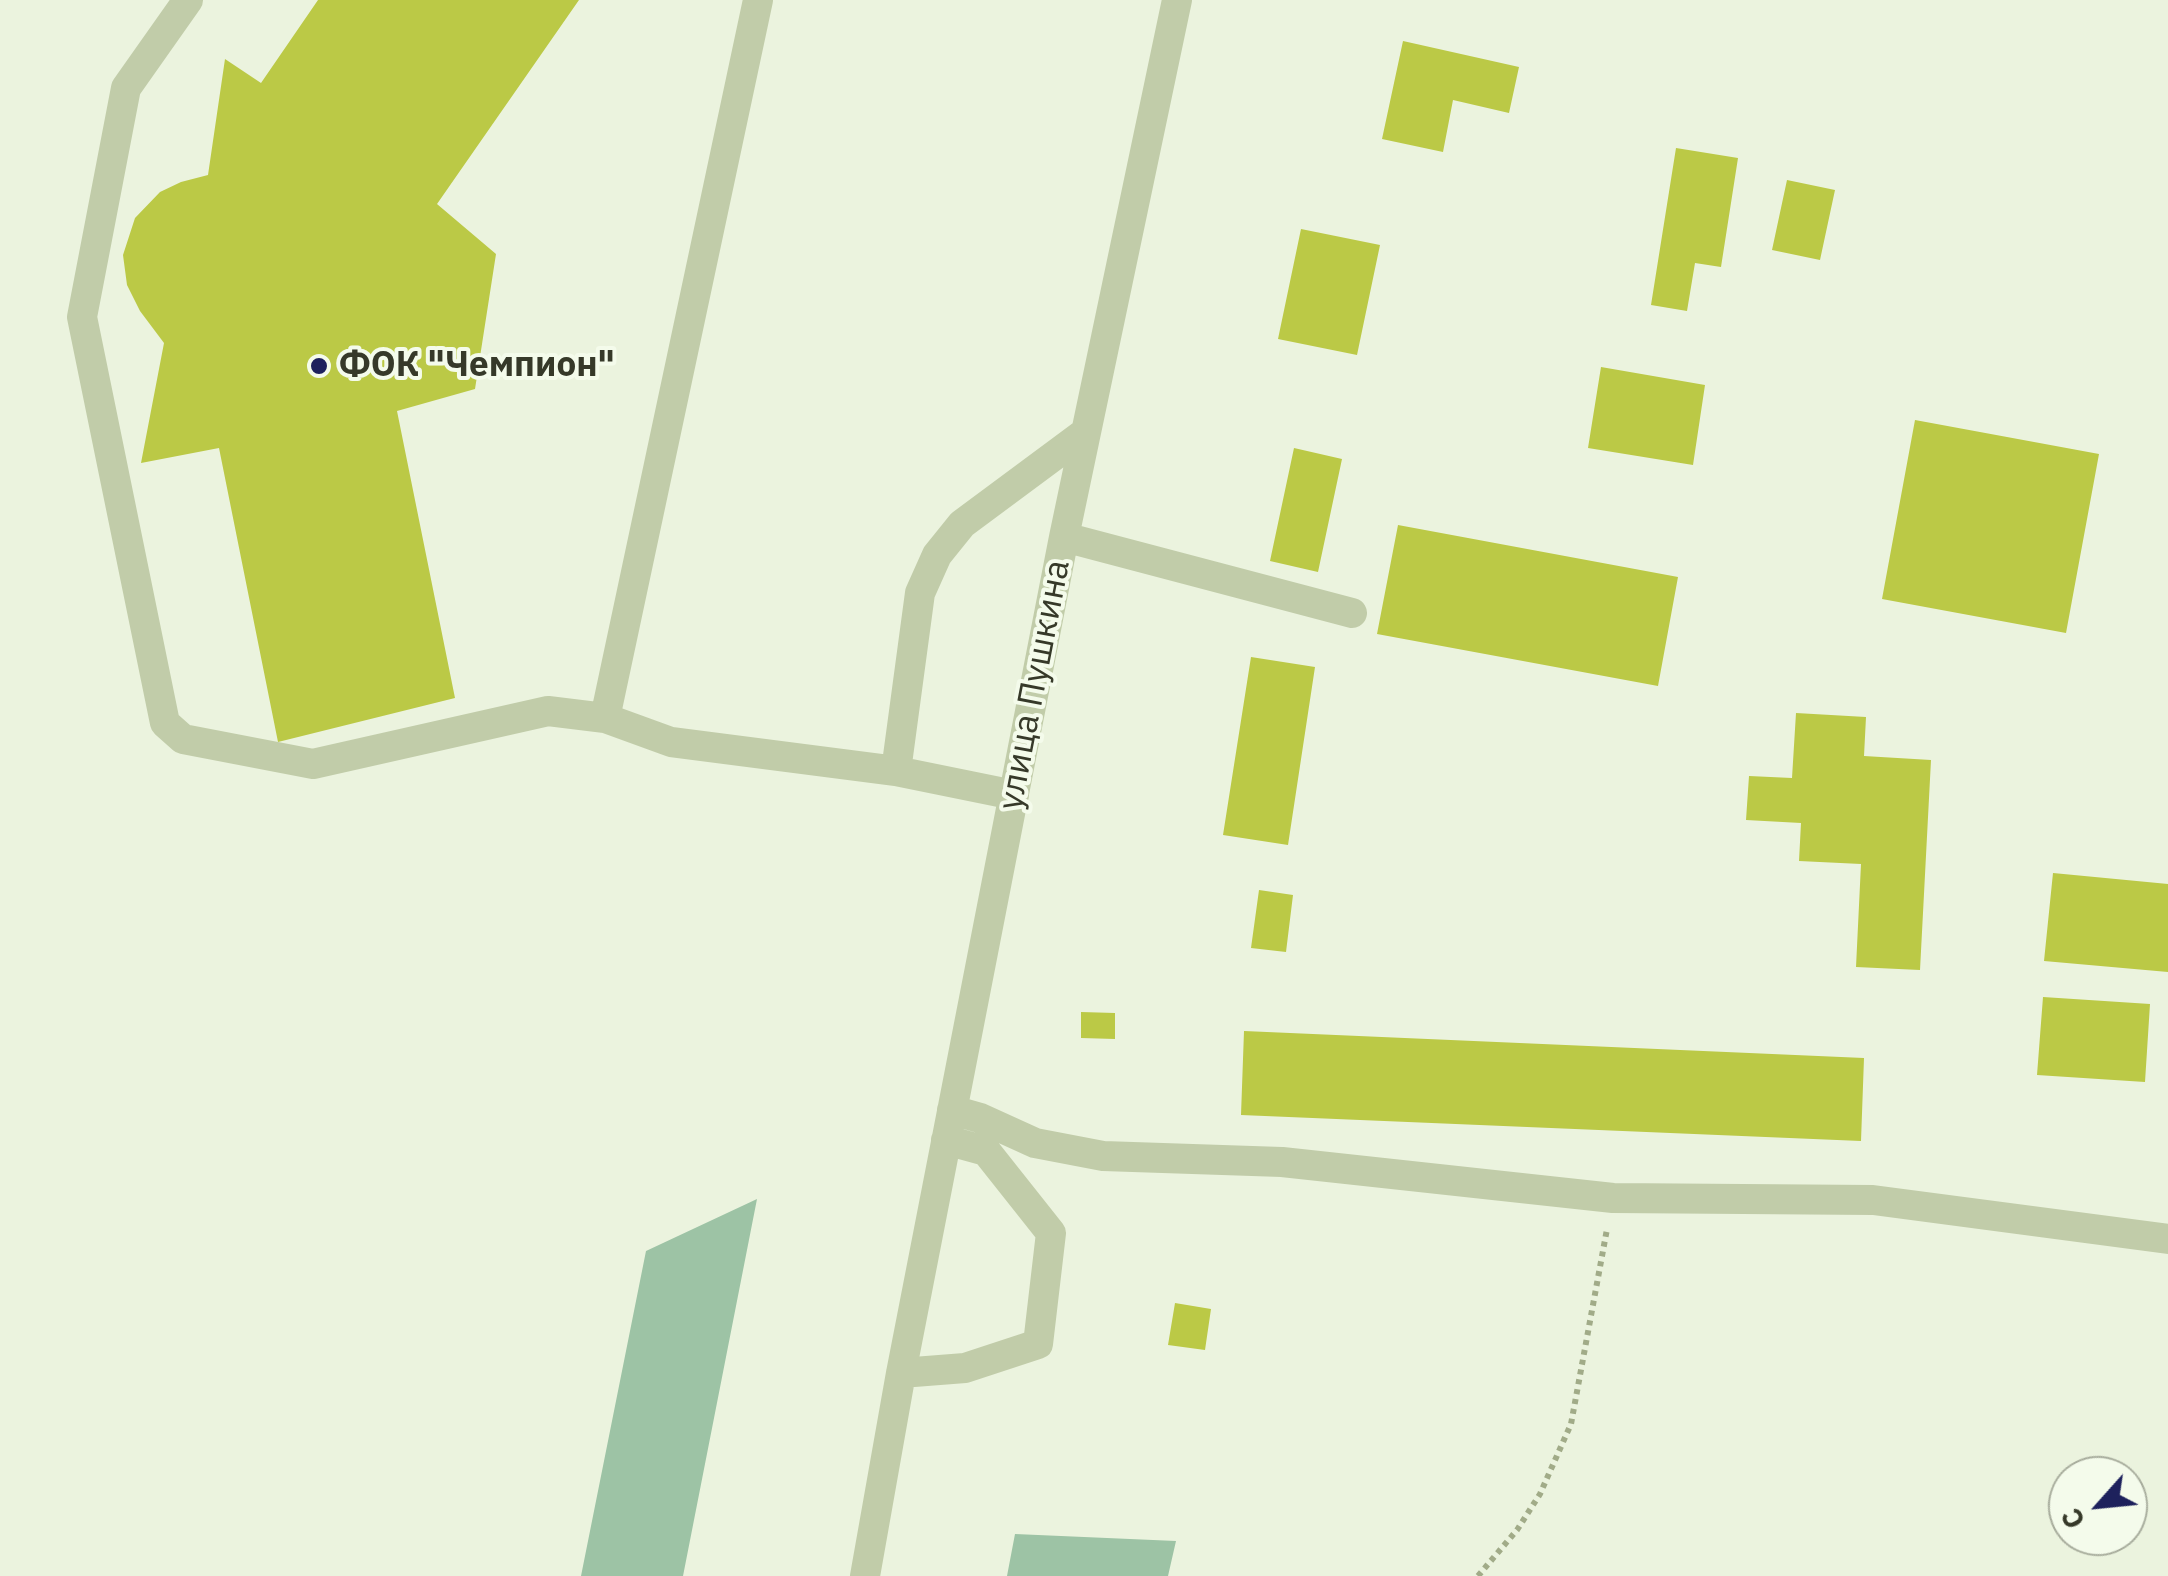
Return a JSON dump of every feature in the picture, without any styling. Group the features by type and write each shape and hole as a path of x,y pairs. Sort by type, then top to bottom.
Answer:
{"street":[{"path":"188,0 126,88 82,317 165,722 183,739 313,764 548,711 605,718 671,742 896,771 1014,795"},
{"path":"605,718 758,0"},
{"name":"улица Пушкина","path":"866,1576 901,1372 1064,536 1177,0"},
{"path":"896,771 920,593 937,555 962,524 1086,432"},
{"path":"1064,536 1352,613"},
{"path":"952,1110 1035,1143 1070,1152 1282,1162 1613,1198 1873,1200 2168,1239"},
{"path":"901,1372 965,1368 1038,1344 1051,1233 986,1151 946,1140"}],"path":[{"path":"1478,1576 1518,1530 1558,1460 1571,1424 1613,1198"}],"green space":[{"path":"757,1199 683,1576 581,1576 646,1251"},
{"path":"1015,1534 1176,1541 1168,1576 1007,1576"}],"building":[{"name":"ФОК \"Чемпион\"","path":"318,0 579,0 437,204 496,254 475,389 397,411 455,698 278,742 219,448 141,463 164,343 140,311 127,285 123,255 135,218 160,192 208,175 225,59 261,83"},
{"path":"1403,41 1519,67 1509,113 1453,100 1443,152 1382,139"},
{"path":"1676,148 1738,158 1721,267 1695,263 1687,311 1651,305"},
{"path":"1787,180 1835,190 1820,260 1772,250"},
{"path":"1301,229 1380,245 1357,355 1278,339"},
{"path":"1601,367 1705,385 1693,465 1588,448"},
{"path":"1915,420 2099,454 2066,633 1882,599"},
{"path":"1294,448 1342,459 1318,572 1270,561"},
{"path":"1398,525 1678,577 1658,686 1377,634"},
{"path":"1251,657 1315,667 1288,845 1223,835"},
{"path":"1796,713 1866,717 1864,756 1931,760 1920,970 1856,967 1861,864 1799,861 1801,823 1746,820 1749,776 1792,778"},
{"path":"2053,873 2168,884 2168,972 2044,961"},
{"path":"1259,890 1293,895 1286,952 1251,948"},
{"path":"2043,997 2150,1004 2145,1082 2037,1075"},
{"path":"1081,1012 1115,1013 1115,1039 1081,1038"},
{"path":"1244,1031 1864,1058 1861,1141 1241,1115"},
{"path":"1175,1303 1211,1309 1205,1350 1168,1345"}],"place":[{"name":"ФОК \"Чемпион\"","path":"319,366"}]}
